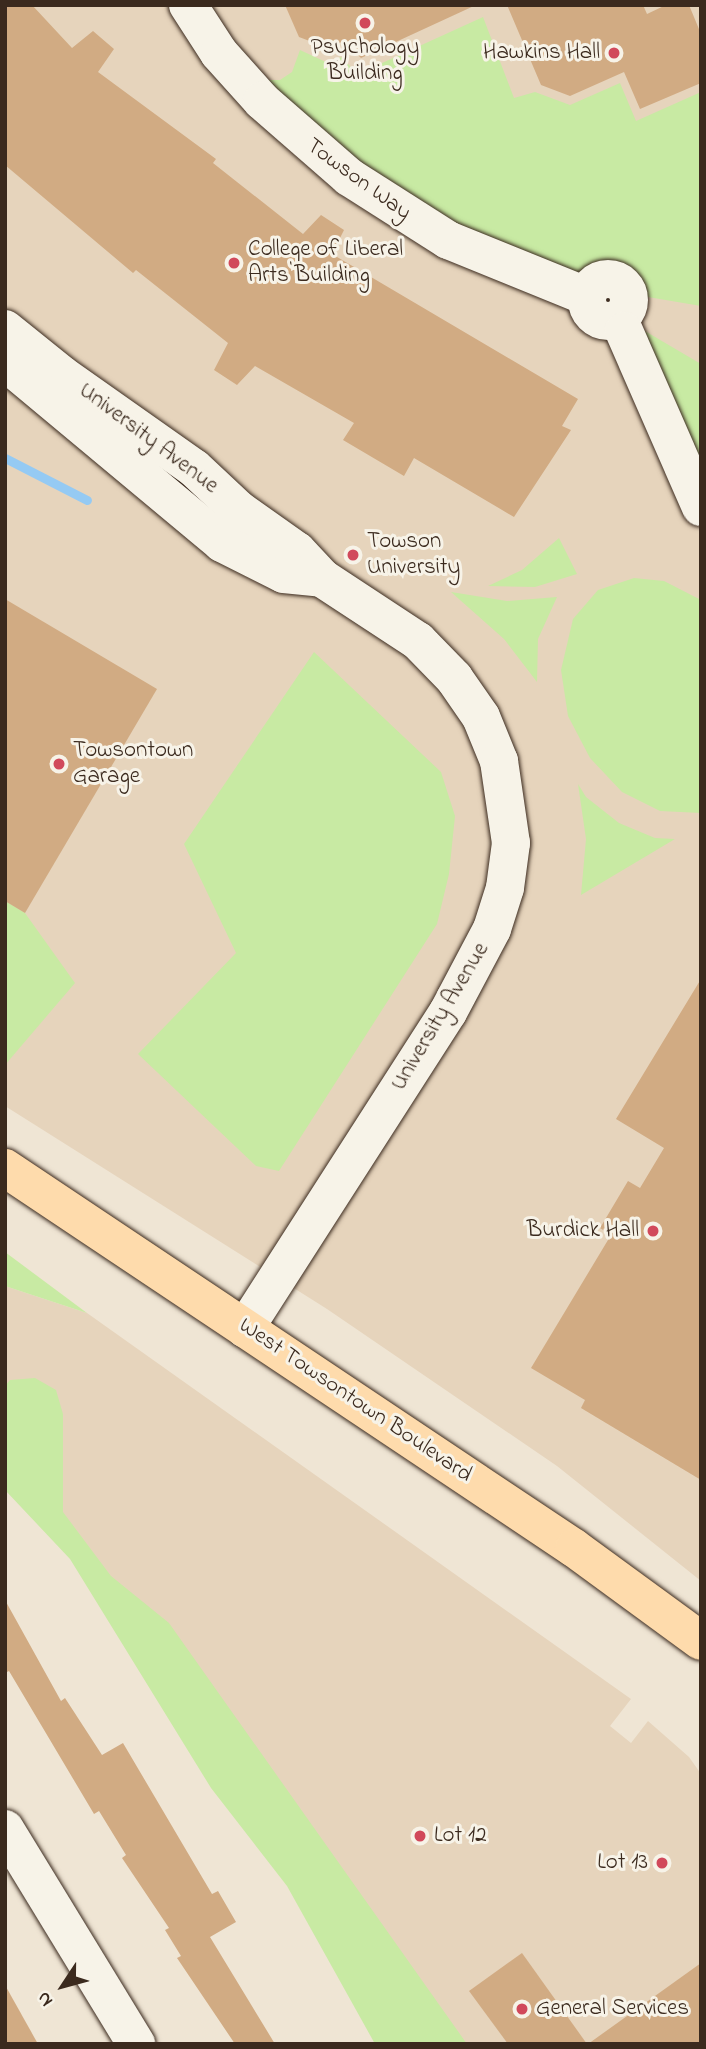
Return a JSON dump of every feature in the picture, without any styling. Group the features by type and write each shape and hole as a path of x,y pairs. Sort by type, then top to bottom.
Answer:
{"main road":[{"name":"West Towsontown Boulevard","path":"5,1168 574,1548 701,1642"}],"street":[{"name":"Towson Way","path":"188,5 219,53 262,100 349,177 448,240 586,287"},
{"name":"University Avenue","path":"5,329 62,375 194,468 239,510 297,551 322,578 418,641 454,678 481,717 499,761 511,843 505,888 474,968 245,1328"},
{"path":"624,331 701,507"},
{"name":"University Avenue","path":"5,362 222,543 284,574 322,578"},
{"path":"5,1829 136,2044"}],"shaded area":[{"name":"Towson University","path":"5,5 701,5 701,1581 557,1466 327,1309 5,1106"},
{"path":"5,1286 87,1313 631,1699 610,1726 631,1743 648,1721 689,1757 701,1774 701,2044 395,2044 5,1435"}],"green space":[{"path":"483,17 514,98 535,92 570,105 620,83 636,121 701,92 701,306 642,296 631,275 612,267 591,271 580,282 409,204 261,80 280,80 292,72 300,50 328,63 341,57 358,74"},
{"path":"633,324 701,364 701,475"},
{"path":"559,538 577,574 535,587 488,586 522,570"},
{"path":"634,578 664,581 701,600 701,813 660,811 622,792 590,758 568,716 561,670 573,619 598,590"},
{"path":"451,592 507,601 557,597 538,639 537,682 504,639"},
{"path":"314,652 441,772 455,816 449,874 437,924 279,1171 256,1166 138,1054 236,953 184,844"},
{"path":"578,784 586,797 619,823 655,838 675,839 581,895 586,839"},
{"path":"5,901 25,913 75,983 5,1065"},
{"path":"5,1252 87,1313 5,1286"},
{"path":"35,1378 56,1390 63,1414 63,1512 111,1576 169,1623 467,2044 375,2044 287,1886 211,1788 70,1559 5,1490 5,1386 10,1380"}],"building":[{"name":"College of Liberal Arts Building","path":"5,5 32,5 72,48 93,31 114,49 98,72 216,159 213,163 303,234 321,215 344,230 332,254 578,399 562,426 571,430 514,517 414,458 404,476 343,440 354,423 255,366 237,385 214,370 228,343 136,270 133,273 5,165"},
{"name":"Psychology Building","path":"285,5 476,5 361,58 344,41 328,48 299,37"},
{"name":"Hawkins Hall","path":"507,5 643,5 647,14 666,5 689,5 701,34 701,83 640,109 624,72 570,96 541,85"},
{"name":"Towsontown Garage","path":"5,599 157,689 25,913 5,901"},
{"name":"Burdick Hall","path":"701,979 701,1480 581,1408 585,1400 531,1368 611,1235 600,1228 628,1181 640,1188 664,1148 616,1119"},
{"path":"5,1600 61,1701 65,1698 102,1755 123,1743 212,1894 218,1891 236,1922 210,1937 275,2044 235,2044 177,1958 181,1956 165,1930 169,1928 122,1858 126,1855 99,1811 94,1814 9,1671 5,1673"},
{"name":"General Services","path":"522,1953 587,2044 508,2044 469,1991"},
{"name":"General Services","path":"701,1963 701,2044 588,2044"},
{"path":"5,1985 38,2044 5,2044"}],"waterway":[{"path":"5,458 87,500"}],"place":[{"name":"Psychology Building","path":"365,23"},
{"name":"Hawkins Hall","path":"614,53"},
{"name":"College of Liberal Arts Building","path":"234,263"},
{"name":"Towson University","path":"353,555"},
{"name":"Towsontown Garage","path":"59,764"},
{"name":"Burdick Hall","path":"653,1231"},
{"name":"Lot 12","path":"420,1836"},
{"name":"Lot 13","path":"662,1863"},
{"name":"General Services","path":"522,2009"}]}
